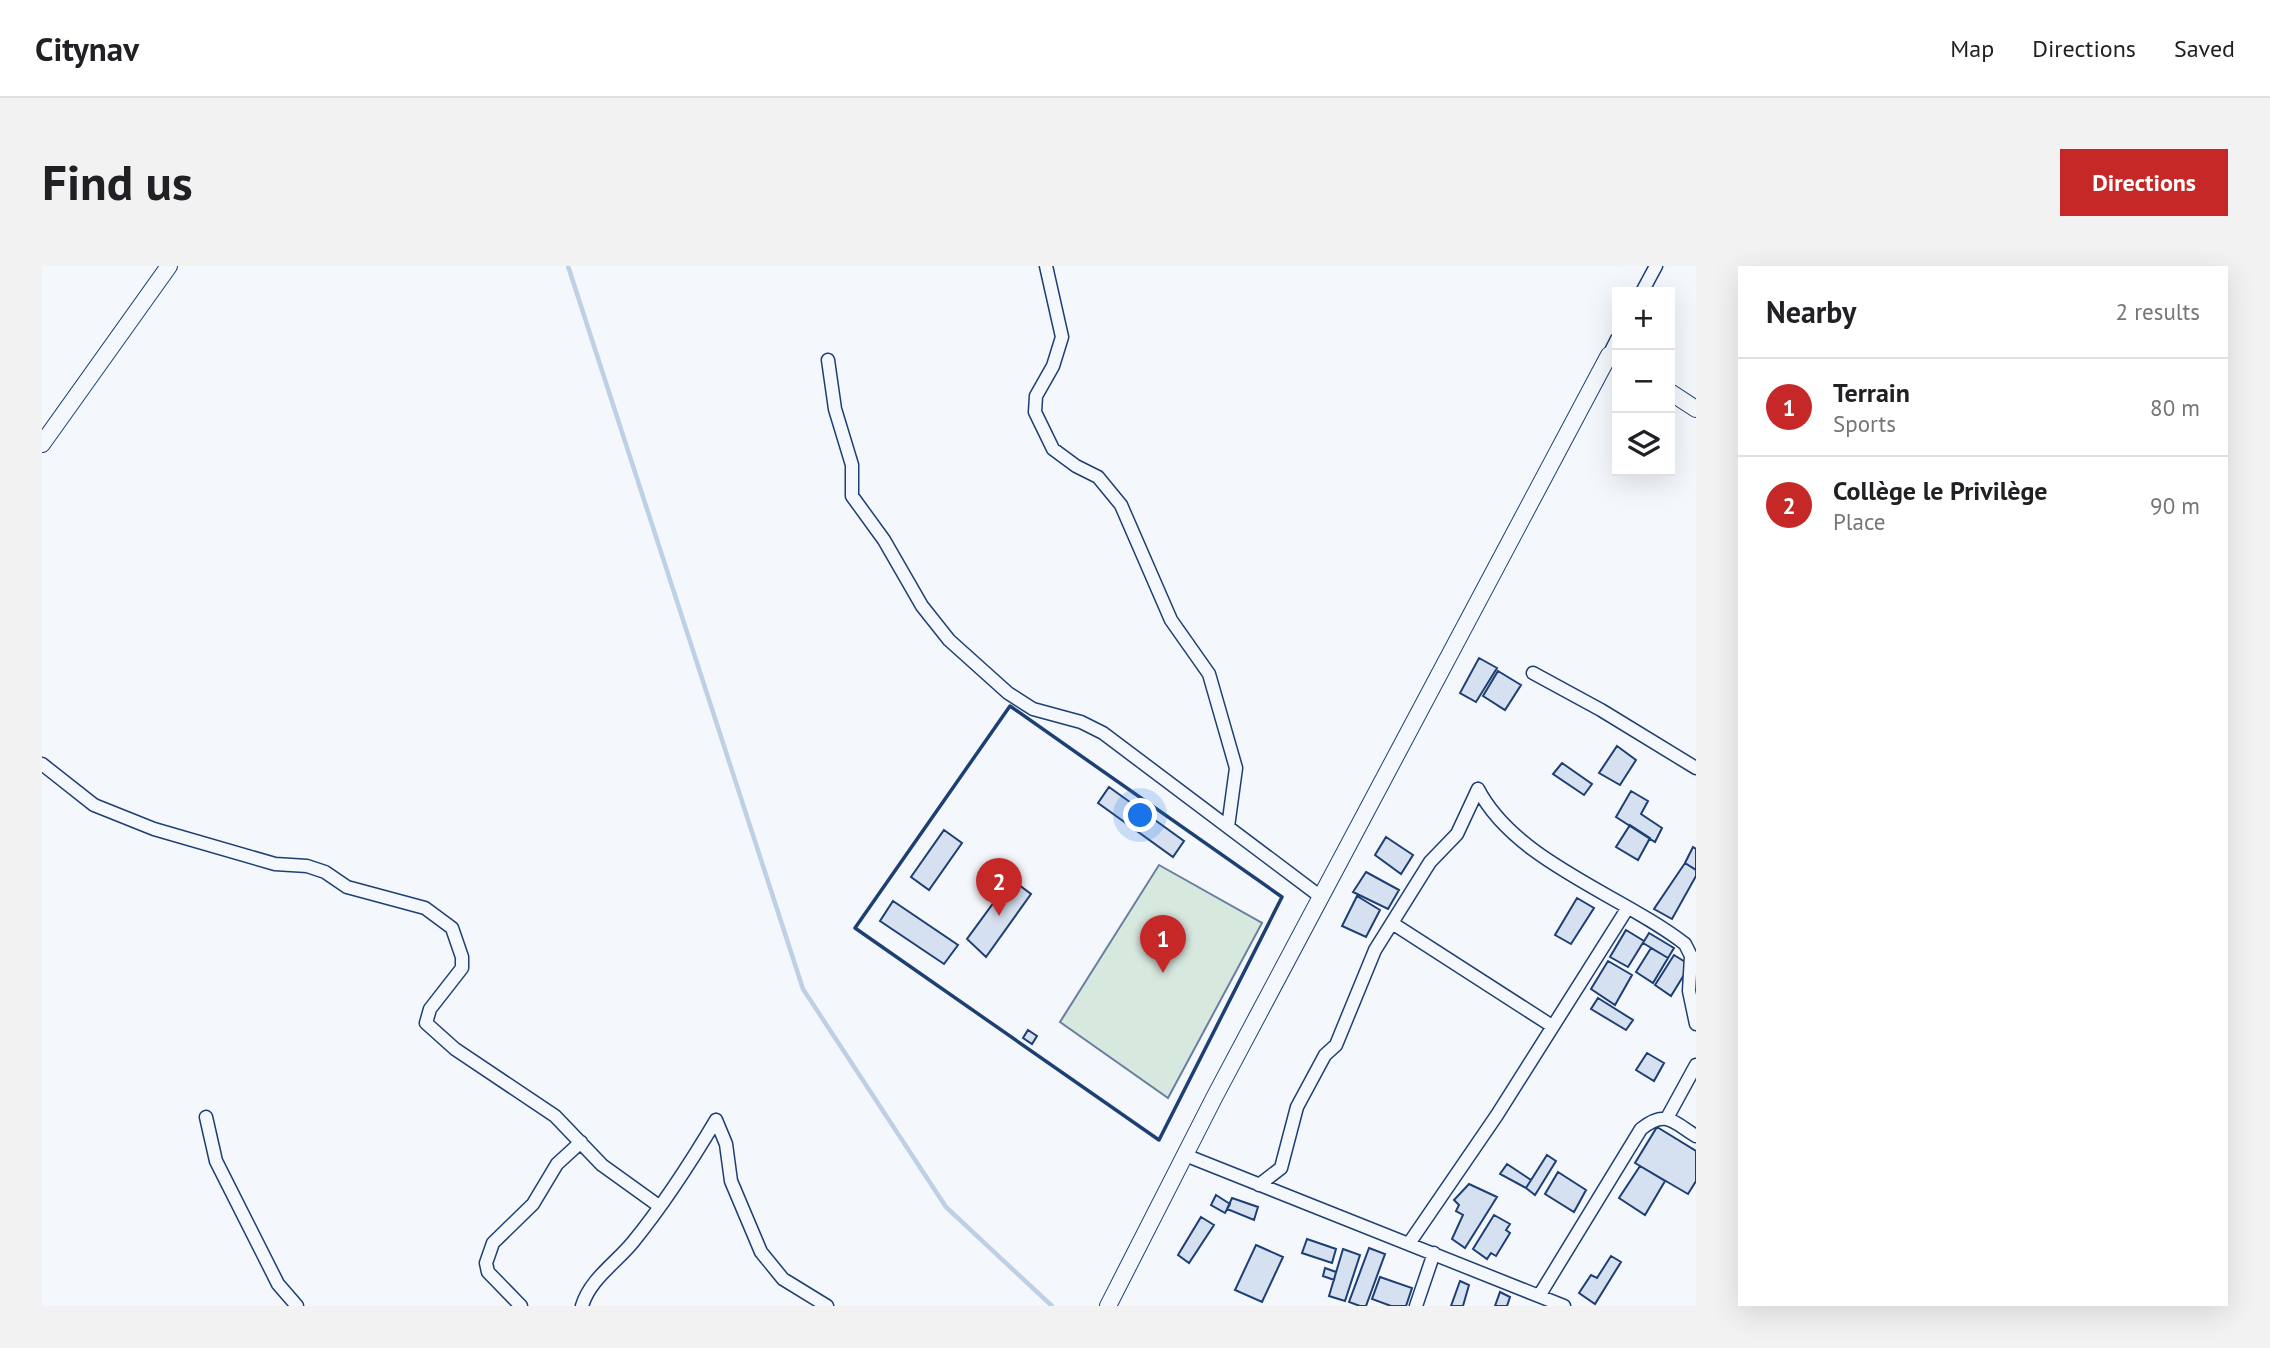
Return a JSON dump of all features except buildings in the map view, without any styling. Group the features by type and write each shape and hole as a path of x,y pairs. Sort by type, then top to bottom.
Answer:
{"street":[{"path":"42,444 169,266"},
{"path":"1046,266 1062,337 1053,366 1036,396 1035,412 1045,439 1053,449 1076,467 1098,477 1121,505 1171,620 1209,674 1236,768 1228,827"},
{"path":"1645,287 1656,266"},
{"path":"1108,1306 1321,897 1612,359"},
{"path":"828,360 835,409 852,466 852,496 884,540 922,606 949,640 1024,704 1044,713 1081,722 1103,733 1321,897"},
{"path":"1675,395 1696,408"},
{"path":"1533,673 1695,764"},
{"path":"42,764 94,805 154,829 275,864 307,866 325,872 347,887 415,905 442,918 452,928 458,941 462,968 429,1009 426,1023 455,1049 555,1116 602,1165 659,1206"},
{"path":"1259,1185 1281,1168 1297,1107 1325,1055 1336,1045 1370,961 1430,862 1457,834 1478,789 1493,815 1529,844 1627,909 1667,931 1690,949 1689,990 1696,1024"},
{"path":"1410,1242 1497,1115 1627,909"},
{"path":"1392,923 1552,1026"},
{"path":"1667,1118 1696,1065"},
{"path":"206,1117 216,1161 238,1208 278,1284 297,1306"},
{"path":"1539,1296 1633,1140 1650,1122 1667,1118 1696,1136"},
{"path":"582,1306 593,1284 632,1244 716,1120 726,1144 731,1181 761,1252 783,1279 827,1306"},
{"path":"521,1306 488,1272 489,1251 502,1232 533,1204 557,1164 580,1142"},
{"path":"1185,1155 1376,1233 1410,1242 1564,1306"},
{"path":"1416,1306 1434,1253"}],"shaded area":[{"path":"1159,865 1262,923 1168,1098 1060,1022"}],"waterway":[{"path":"568,266 803,989 946,1207 1052,1306"}],"wall":[{"path":"1010,706 1282,897 1159,1140 855,928 1010,706"}],"place":[{"name":"Collège le Privilège","path":"999,916"},
{"name":"Terrain","path":"1163,973"}]}
